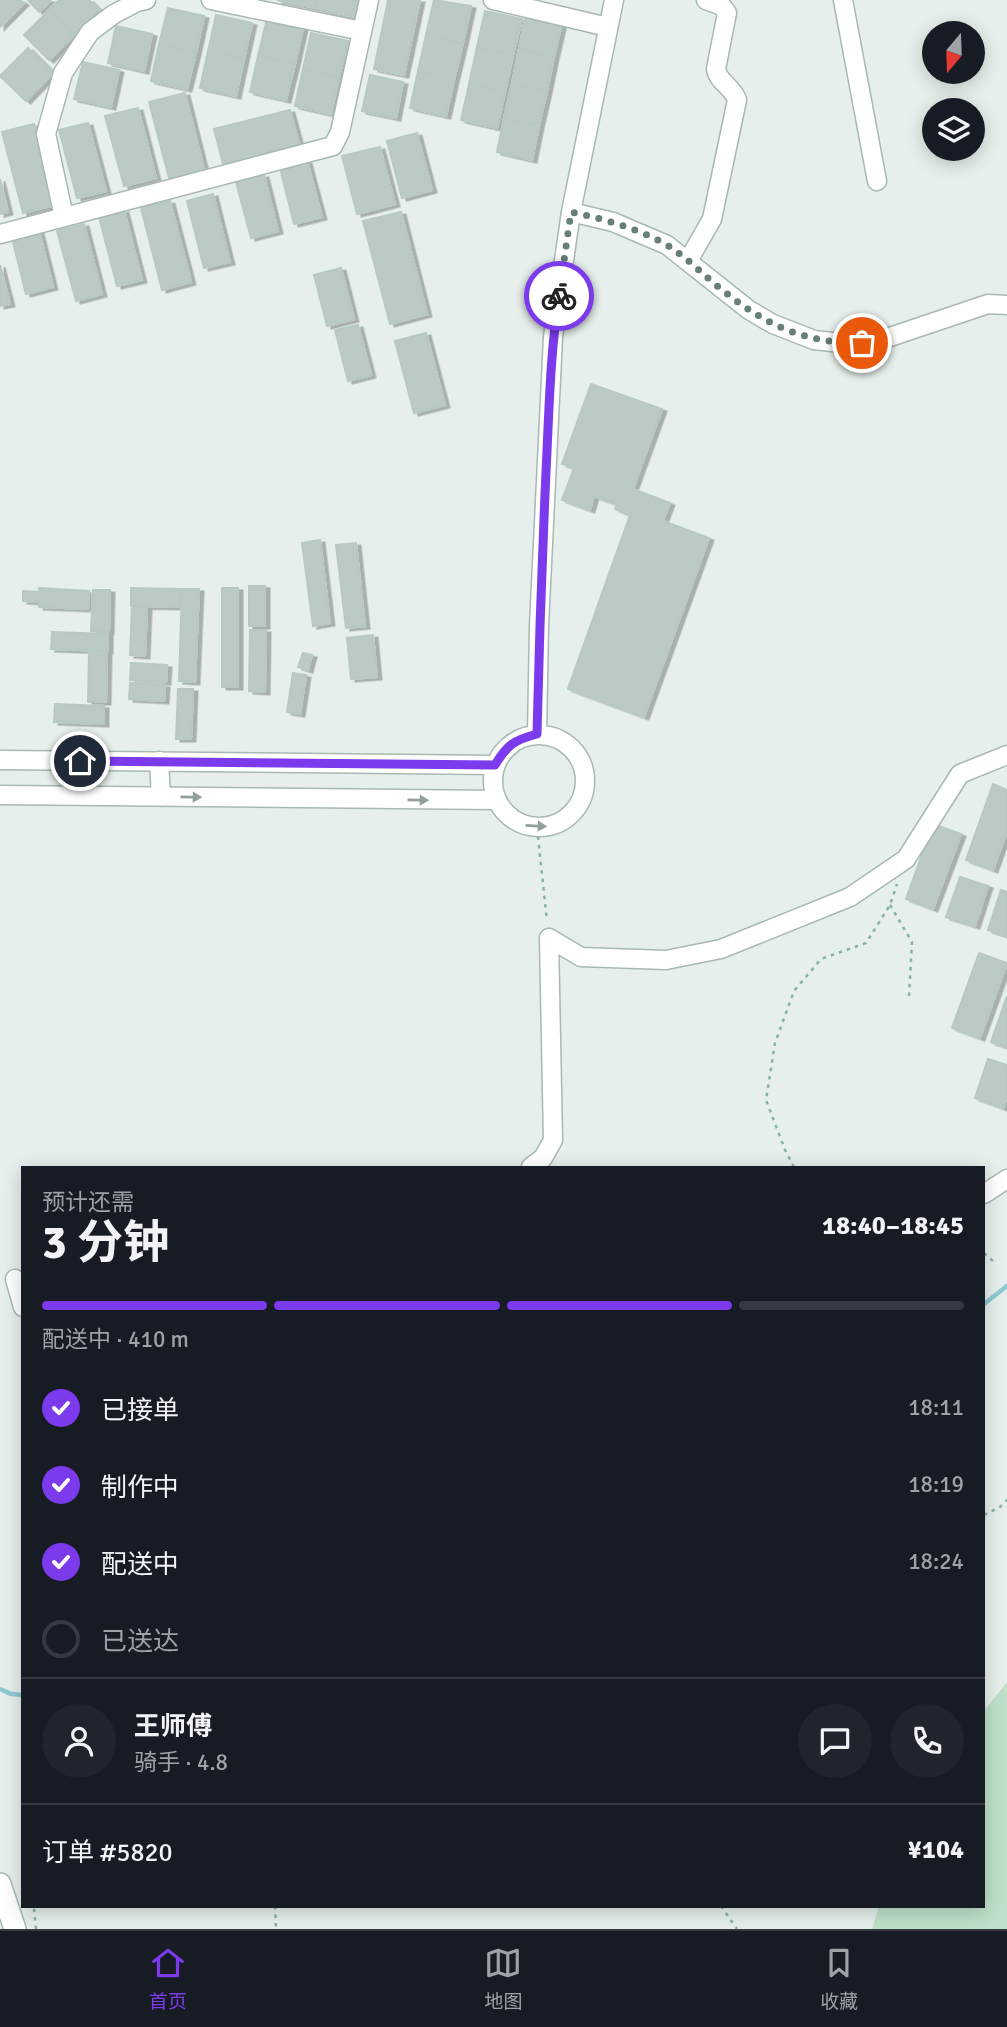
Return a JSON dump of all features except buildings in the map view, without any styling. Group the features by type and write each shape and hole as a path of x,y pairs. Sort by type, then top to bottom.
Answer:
{"main road":[{"path":"0,1884 15,1929"}],"street":[{"path":"64,217 46,134 62,73 90,32 114,14 146,0"},
{"path":"211,0 269,6 362,31"},
{"path":"0,234 333,146 340,132 369,0"},
{"path":"493,0 608,27"},
{"path":"537,734 539,626 553,337 571,212 614,0"},
{"path":"688,261 712,219 737,100 716,69 727,13 722,6 706,0"},
{"path":"843,0 877,181"},
{"path":"571,212 613,222 667,245 749,310 774,324 814,340 841,343 884,339 988,304 1007,305"},
{"path":"537,734 556,738 573,749 583,765 586,785 580,803 569,817 554,825 537,828 520,824 506,814 496,800 492,783 495,765 505,749 519,738 537,734"},
{"path":"549,938 582,957 666,960 721,949 849,897 906,859 960,774 1007,754"},
{"path":"0,760 495,765"},
{"path":"159,761 161,797"},
{"path":"0,795 496,800"},
{"path":"532,1166 543,1158 553,1140 549,938"},
{"path":"985,1193 1007,1179"},
{"path":"0,1290 19,1276"}],"path":[{"path":"537,828 549,938"},
{"path":"793,1166 766,1100 775,1043 794,991 821,959 866,943 890,905 906,859"},
{"path":"890,905 912,942 909,998"},
{"path":"985,1254 993,1261"},
{"path":"985,1514 1007,1500"},
{"path":"36,1908 34,1910 36,1929"},
{"path":"275,1908 276,1929"},
{"path":"722,1908 737,1929"}],"green space":[{"path":"1007,1682 1007,1929 872,1929 878,1908 985,1908 985,1710"}],"waterway":[{"path":"985,1303 1007,1286"},
{"path":"0,1689 21,1695"}],"way so far":[{"path":"559,296 571,212 613,222 667,245 724,292 774,324 814,340 862,343"}],"route":[{"path":"80,761 495,765 505,749 519,738 537,734 549,416 553,337 559,296"}]}
